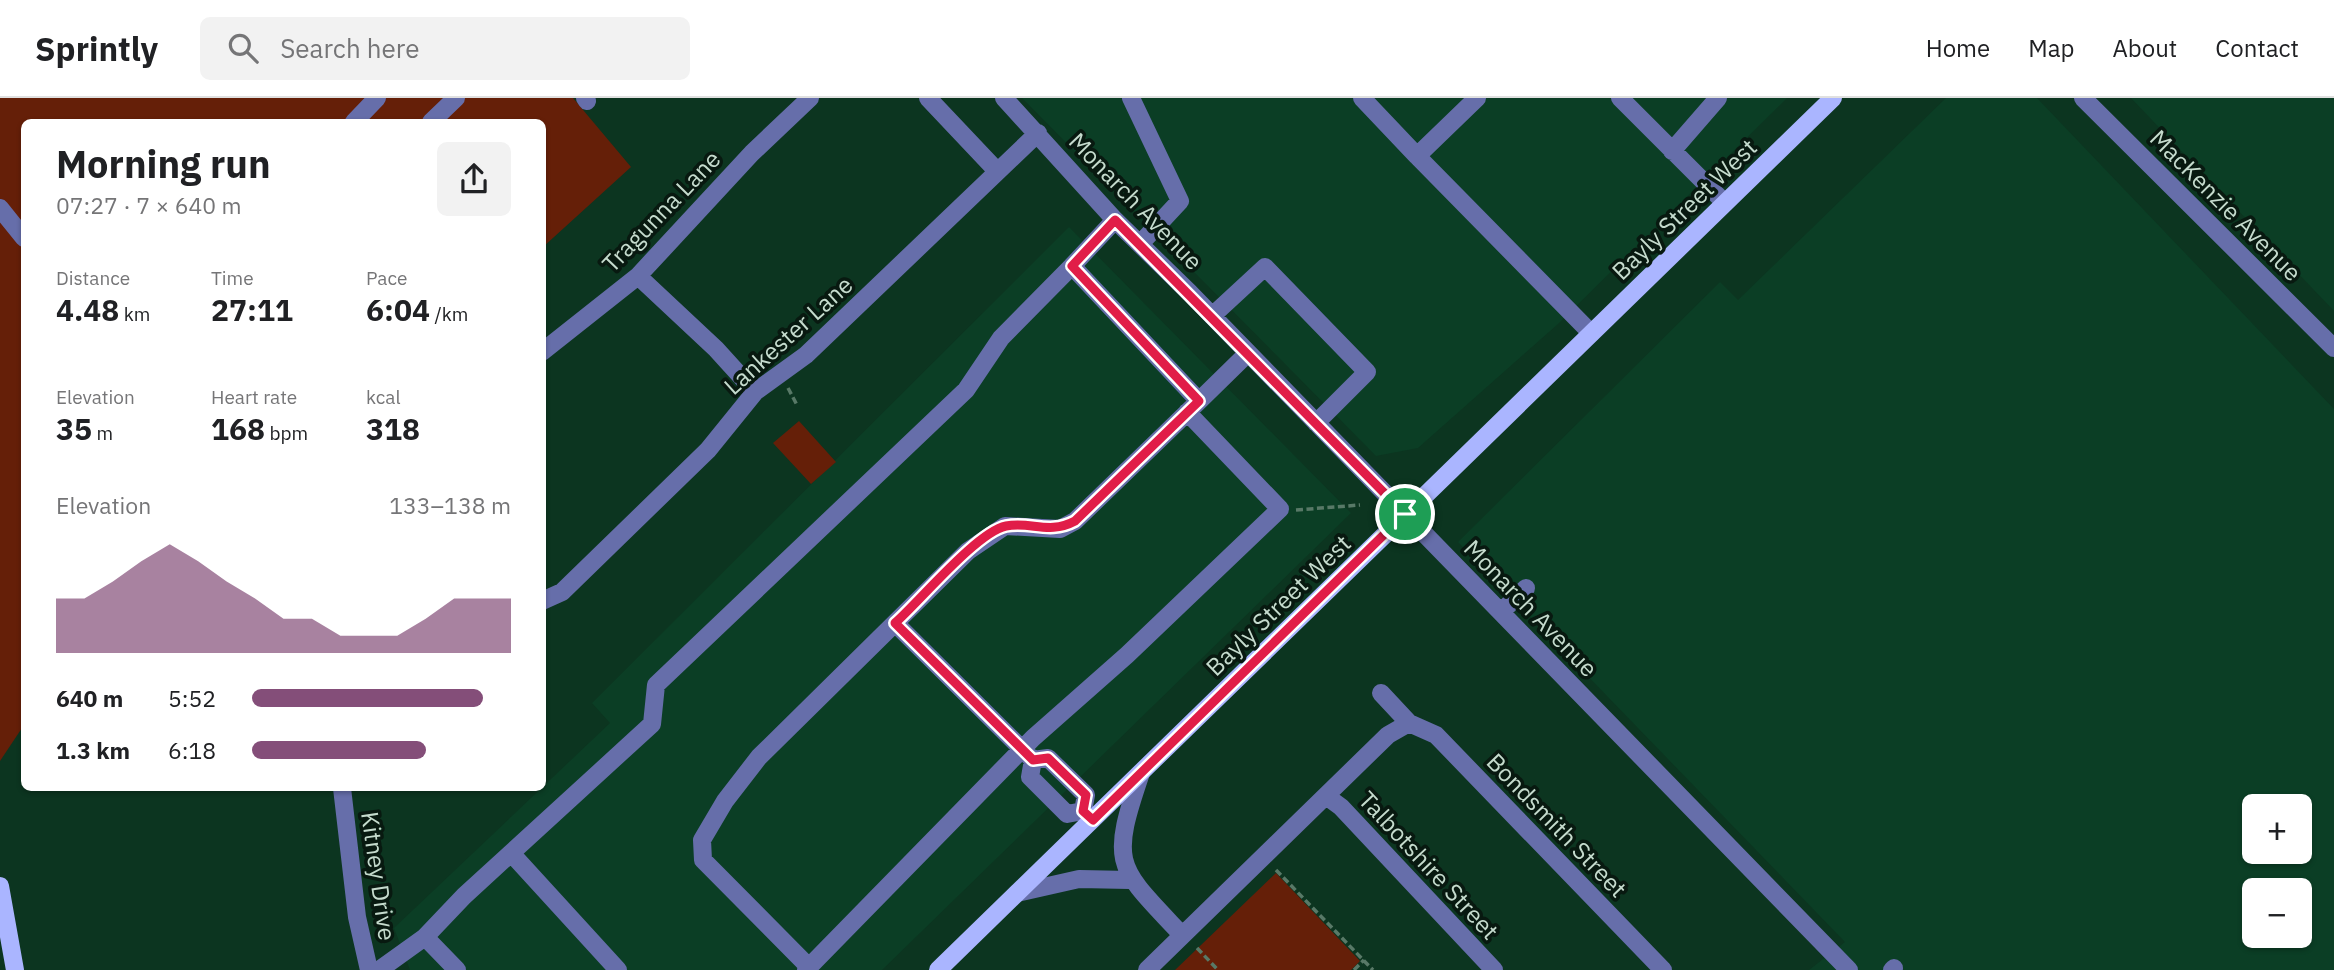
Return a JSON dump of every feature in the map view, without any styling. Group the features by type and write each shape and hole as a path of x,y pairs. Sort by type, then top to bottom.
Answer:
{"main road":[{"name":"Bayly Street West","path":"938,970 1017,893 1088,815 1141,773 1832,98"},
{"path":"0,886 15,970"}],"street":[{"path":"357,119 377,98"},
{"path":"433,119 456,98"},
{"name":"Tragunna Lane","path":"546,349 638,275 752,153 810,98"},
{"path":"928,98 997,171"},
{"name":"Monarch Avenue","path":"1004,98 1115,220 1501,612 1838,966"},
{"path":"1131,98 1180,201 1140,244"},
{"path":"1362,98 1591,333"},
{"path":"1417,156 1477,98"},
{"path":"1620,98 1725,203"},
{"path":"1672,151 1718,98"},
{"name":"MacKenzie Avenue","path":"2083,98 2334,348"},
{"name":"Lankester Lane","path":"546,599 562,592 698,459 755,392 806,355 1038,134"},
{"path":"0,208 21,234"},
{"path":"379,970 425,937 464,896 652,724 656,685 966,390 1001,338 1115,220"},
{"path":"1072,266 1193,406 1280,509 808,969 703,860 702,840 725,801 759,757 985,537 1005,526 1060,529 1075,521 1193,406 1248,353"},
{"path":"1212,316 1265,267 1275,276 1367,372 1316,423"},
{"path":"638,275 716,349 755,392"},
{"path":"1501,612 1526,588"},
{"path":"895,623 1028,755 1048,758 1086,795 1088,815 1066,814 1030,777 1028,755"},
{"name":"Bondsmith Street","path":"1381,693 1409,723 1436,735 1663,970"},
{"path":"1147,970 1388,735 1409,723"},
{"path":"1141,773 1122,828 1122,850 1130,880 1182,935"},
{"name":"Kitney Drive","path":"342,791 357,917 369,970"},
{"name":"Talbotshire Street","path":"1326,796 1341,807 1491,969"},
{"path":"512,854 618,970"},
{"path":"1017,893 1079,879 1130,880"},
{"path":"425,937 457,970"}],"path":[{"path":"1280,509 1311,511 1360,505"},
{"path":"1268,878 1277,869 1373,970"},
{"path":"1189,956 1205,940"},
{"path":"1197,948 1218,970"},
{"path":"1354,970 1364,960"}],"shaded area":[{"path":"0,98 573,98 631,167 546,244 546,119 21,119 21,730 0,761"},
{"path":"1022,98 1787,98 1558,324 1418,448 1376,456"},
{"path":"1946,98 2037,98 2334,409 2334,970 1809,970 1845,942 1458,542 1720,282 1738,300"},
{"path":"2131,98 2334,98 2334,311"},
{"path":"1069,227 1351,513 882,970 410,970 394,928 538,791 546,791 546,784 610,723 592,703"},
{"path":"799,421 836,462 811,484 773,443"},
{"path":"1276,873 1360,961 1351,970 1175,970"}],"route":[{"path":"1115,220 1190,293 1405,514 1093,820 1083,811 1086,795 1048,758 1033,760 895,623 985,537 1005,526 1060,529 1075,521 1199,401 1072,266 1115,220"}]}
